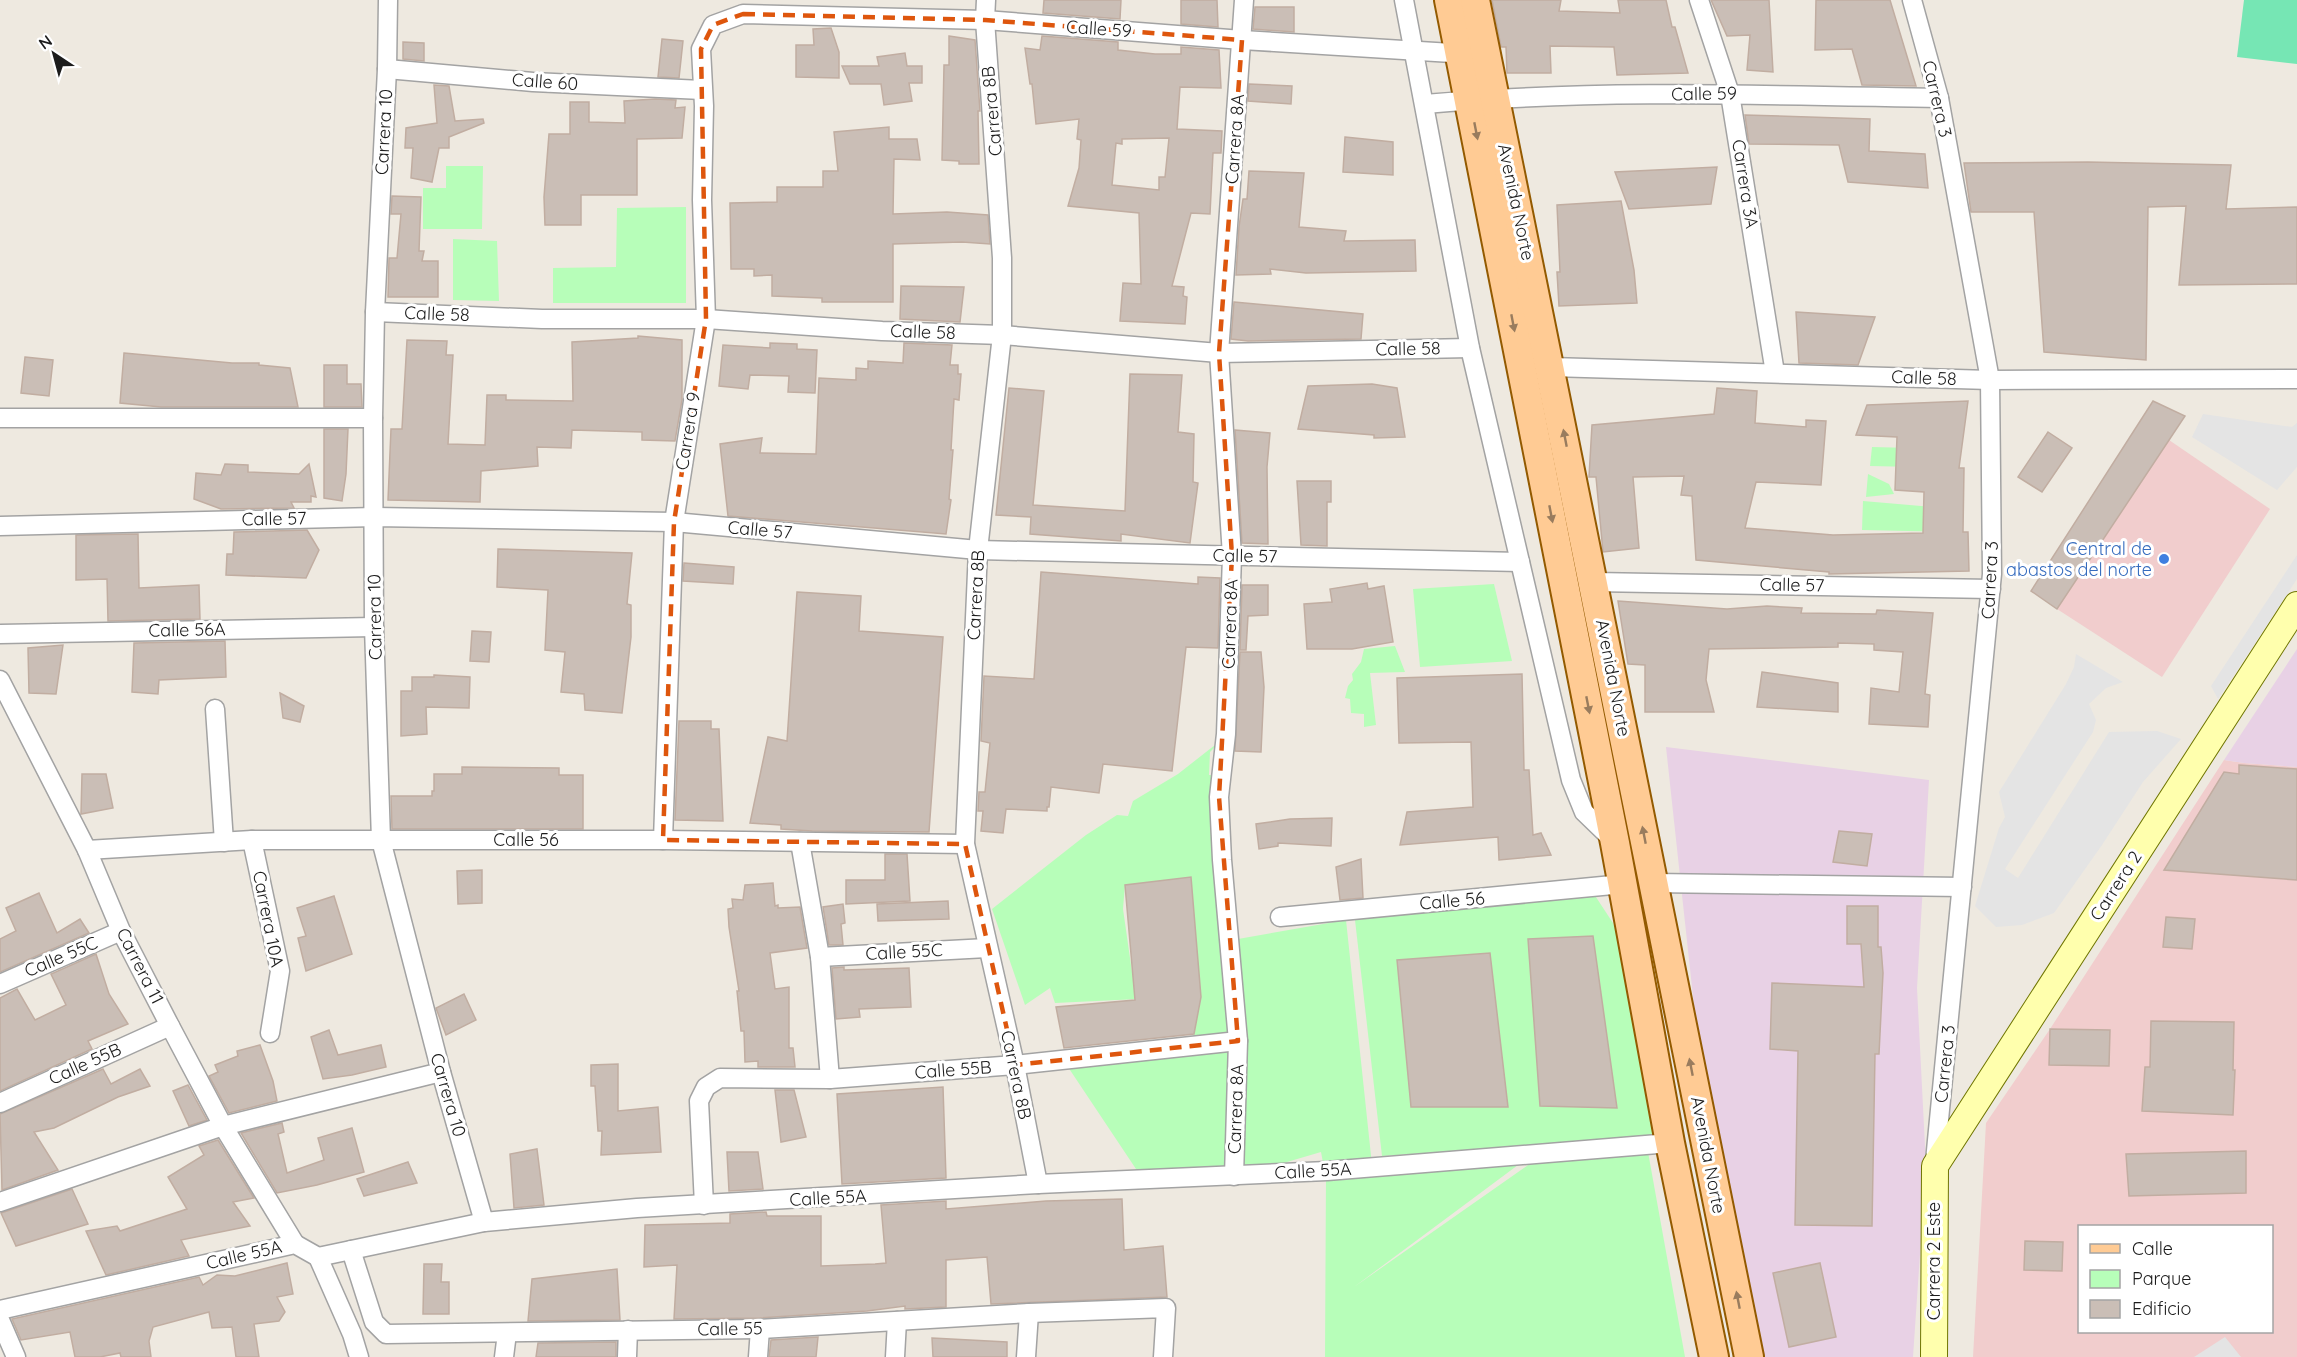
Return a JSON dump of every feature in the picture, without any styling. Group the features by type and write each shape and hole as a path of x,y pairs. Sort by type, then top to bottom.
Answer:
{"main road":[{"name":"Avenida Norte","path":"1449,0 1473,54 1482,99 1670,1143 1714,1357"},
{"name":"Avenida Norte","path":"1473,54 1475,0"},
{"name":"Avenida Norte","path":"1482,99 1551,367 1749,1357"}],"street":[{"name":"Carrera 10","path":"388,0 387,69 375,312 373,418 374,627 381,840 441,1072 484,1222"},
{"name":"Carrera 8B","path":"986,0 985,21 1001,246 1002,334 978,550 966,844 987,948 1015,1065 1038,1184"},
{"name":"Carrera 8A","path":"1234,1176 1238,1041 1222,860 1219,797 1226,734 1232,556 1219,353 1244,0"},
{"path":"1404,0 1470,348 1571,780 1584,812 1615,843"},
{"name":"Carrera 3A","path":"1700,0 1730,94 1775,373"},
{"name":"Carrera 3","path":"1912,0 1939,98 1990,380 1991,589 1935,1166"},
{"name":"Calle 59","path":"713,25 743,14 985,21 1473,54"},
{"name":"Carrera 9","path":"663,840 674,522 706,319 702,200 704,106 701,49 713,25"},
{"name":"Calle 60","path":"387,69 533,82 702,90"},
{"name":"Calle 59","path":"1425,104 1482,99 1730,94 1939,98"},
{"name":"Calle 58","path":"375,312 542,319 706,319 882,331 1002,334 1219,353 1470,348"},
{"name":"Calle 58","path":"1551,367 1990,380 2297,379"},
{"path":"0,418 373,418"},
{"name":"Calle 57","path":"0,526 375,517 674,522 978,550 1520,562"},
{"name":"Calle 57","path":"1594,582 1991,589"},
{"name":"Carrera 2","path":"1935,1166 2297,605"},
{"name":"Calle 56A","path":"0,634 374,627"},
{"name":"Carrera 11","path":"0,680 87,850 121,931 170,1026 223,1126 295,1244"},
{"path":"215,709 224,842"},
{"name":"Calle 56","path":"87,850 252,840 663,840 966,844"},
{"name":"Carrera 10A","path":"252,840 280,971 270,1033"},
{"path":"800,842 820,957 830,1079"},
{"path":"1654,883 1962,887"},
{"name":"Calle 56","path":"1280,917 1623,884"},
{"name":"Calle 55C","path":"0,984 121,931"},
{"name":"Calle 55C","path":"820,957 987,948"},
{"name":"Calle 55B","path":"0,1103 170,1026"},
{"name":"Calle 55B","path":"704,1205 699,1101 706,1087 720,1078 830,1079 1015,1065 1238,1041"},
{"path":"0,1202 223,1126 441,1072"},
{"name":"Calle 55A","path":"0,1310 295,1244 318,1257 484,1222 704,1205 1038,1184 1374,1168 1670,1143"},
{"name":"Carrera 2 Este","path":"1934,1357 1935,1166"},
{"name":"Calle 55","path":"351,1250 374,1322 386,1334 760,1329 1029,1313 1167,1308 1163,1357"},
{"path":"318,1257 352,1334 359,1357"},
{"path":"1026,1357 1029,1313"},
{"path":"0,1320 16,1357"},
{"path":"895,1357 897,1321"},
{"path":"758,1357 760,1329"},
{"path":"627,1357 628,1330"},
{"path":"504,1357 507,1333"}],"highlighted area":[{"path":"743,14 985,20 1242,40 1219,353 1232,556 1219,797 1238,1041 1015,1065 965,844 663,840 674,522 706,319 701,49 713,25"}],"shaded area":[{"path":"2203,414 2292,427 2297,423 2297,467 2277,490 2192,437"},
{"name":"Central de abastos del norte","path":"2169,440 2270,509 2162,677 2057,609"},
{"path":"2297,555 2297,579 2218,699 2211,686"},
{"path":"2297,649 2297,767 2224,760"},
{"path":"2076,654 2123,682 2106,688 2089,704 2096,720 2093,732 2005,869 2018,878 2109,732 2157,731 2181,739 2143,782 2054,913 2022,925 1996,927 1975,906 1999,828 2005,817 1999,792 2066,684 2074,667"},
{"path":"1666,747 1929,780 1917,988 1926,1166 1913,1357 1756,1357 1700,1061"},
{"path":"2224,760 2297,767 2297,1357 1973,1357 1986,1123 2050,1029"},
{"path":"2225,1337 2241,1357 2194,1357"}],"green space":[{"path":"2244,0 2297,0 2297,64 2237,57"},
{"path":"446,166 483,166 482,229 423,229 423,188 446,188"},
{"path":"686,207 686,303 553,303 553,268 616,267 617,208"},
{"path":"453,239 497,241 499,301 453,300"},
{"path":"1958,439 1960,468 1870,466 1872,447 1912,448"},
{"path":"1868,474 1889,484 1894,494 1866,497"},
{"path":"1863,501 1956,509 1953,532 1862,530"},
{"path":"1494,584 1512,661 1420,667 1413,589"},
{"path":"1395,646 1405,672 1370,673 1376,725 1364,727 1364,714 1351,713 1350,699 1345,698 1348,686 1353,680 1352,674 1361,662 1364,649"},
{"path":"1215,745 1210,752 1209,775 1217,775 1240,1030 1238,939 1346,920 1372,1165 1324,1168 1321,1152 1253,1172 1142,1178 1062,1058 1193,1038 1201,996 1055,1003 1050,988 1025,1005 992,909 1086,835 1117,815 1128,816 1133,801 1178,774","holes":["1191,877 1198,964 1132,972 1123,909 1125,885"]},
{"path":"1590,888 1613,923 1627,963 1656,1137 1382,1156 1355,920"},
{"path":"1648,1152 1685,1357 1325,1357 1326,1175 1518,1165 1354,1287 1534,1161"}],"building":[{"path":"1044,0 1121,0 1120,19 1043,13"},
{"path":"1181,0 1217,0 1218,27 1181,24"},
{"path":"1492,0 1561,0 1559,11 1620,13 1618,0 1666,0 1672,27 1675,27 1688,73 1617,75 1614,47 1550,46 1551,73 1507,73 1506,47 1501,47"},
{"path":"1711,0 1769,0 1773,72 1747,70 1750,35 1727,36"},
{"path":"1816,0 1890,0 1916,86 1862,85 1852,49 1815,50"},
{"path":"1255,7 1294,7 1294,32 1253,29"},
{"path":"831,28 839,52 839,78 796,77 796,45 814,45 813,29"},
{"path":"949,36 975,40 980,111 978,111 979,164 959,164 959,161 942,160 944,65 949,65"},
{"path":"1042,36 1118,42 1118,50 1155,54 1181,54 1181,47 1219,50 1221,88 1180,87 1177,129 1222,131 1221,153 1213,153 1210,214 1191,213 1172,286 1184,287 1183,296 1187,297 1185,324 1120,321 1123,283 1141,284 1139,213 1068,206 1079,168 1081,140 1077,139 1079,119 1036,124 1025,48 1040,50","holes":["1169,138 1165,177 1159,177 1159,190 1112,185 1116,143 1122,144 1122,139"]},
{"path":"662,39 683,41 679,78 658,77"},
{"path":"403,42 424,43 424,61 403,59"},
{"path":"905,53 907,66 922,66 922,83 909,83 912,101 884,105 881,84 850,84 842,66 879,66 877,57"},
{"path":"1249,84 1292,86 1291,104 1248,101"},
{"path":"434,85 449,86 455,121 483,119 484,123 449,137 449,148 439,148 432,182 411,178 413,148 405,148 406,128 437,123"},
{"path":"676,100 675,108 685,107 682,138 637,139 637,195 581,195 581,225 545,225 544,197 549,134 570,134 570,102 589,102 589,122 625,123 624,101"},
{"path":"1745,115 1870,119 1869,151 1925,154 1928,188 1848,182 1839,145 1749,144"},
{"path":"889,127 889,139 917,139 920,160 894,159 893,214 947,212 988,215 990,244 962,242 893,244 893,302 822,302 822,298 772,296 772,275 754,276 754,269 731,269 730,203 777,202 777,187 823,187 823,171 838,171 834,132"},
{"path":"1345,137 1393,142 1393,175 1343,172"},
{"path":"2088,162 2231,165 2226,209 2297,207 2297,284 2179,285 2186,206 2148,207 2146,360 2044,352 2034,212 1971,212 1964,163"},
{"path":"1717,167 1711,204 1629,209 1615,172"},
{"path":"1249,171 1304,173 1299,227 1346,231 1344,241 1415,240 1416,271 1306,273 1270,269 1271,274 1236,275 1239,227 1243,199 1247,199"},
{"path":"392,196 421,197 419,251 424,251 422,261 438,261 438,297 388,297 389,258 397,258 401,214 391,214"},
{"path":"1621,201 1634,270 1637,303 1559,306 1557,205"},
{"path":"901,286 964,287 960,322 900,319"},
{"path":"1234,302 1363,314 1361,339 1248,341 1231,339"},
{"path":"1796,312 1875,317 1858,365 1799,363"},
{"path":"638,336 682,340 682,400 675,441 642,440 642,432 572,430 571,448 537,447 538,466 481,471 480,502 388,500 391,429 402,429 407,340 447,341 446,355 453,355 448,444 485,445 487,395 506,395 506,400 573,401 572,342 638,338"},
{"path":"770,343 797,344 797,349 817,350 815,393 788,392 789,376 750,375 748,389 719,386 723,345 770,348"},
{"path":"904,343 952,345 950,365 958,365 958,374 961,374 959,400 954,399 949,499 951,500 946,534 728,516 720,444 762,438 760,453 816,454 819,378 856,380 856,368 868,369 868,361 903,363"},
{"path":"124,353 232,363 259,363 259,365 290,368 298,407 161,407 120,403"},
{"path":"25,357 53,360 49,396 21,393"},
{"path":"324,365 347,365 347,384 361,384 362,407 324,407"},
{"path":"1130,374 1182,375 1178,432 1194,434 1193,482 1198,483 1190,543 1121,534 1121,541 1030,534 1031,517 996,515 1009,388 1044,391 1033,505 1125,511"},
{"path":"1372,384 1397,388 1405,437 1374,438 1374,435 1298,429 1308,386"},
{"path":"1717,388 1757,391 1755,423 1806,427 1806,420 1826,421 1821,485 1756,482 1745,528 1833,535 1923,533 1924,492 1895,490 1897,437 1856,435 1867,405 1968,401 1959,468 1964,468 1963,532 1968,532 1969,571 1829,574 1829,572 1696,560 1692,496 1681,495 1684,476 1633,477 1639,548 1603,552 1596,477 1589,477 1592,425 1714,414"},
{"path":"2153,401 2185,416 2057,609 2031,591"},
{"path":"324,429 348,429 342,501 324,498"},
{"path":"1235,430 1270,433 1267,467 1268,544 1242,543"},
{"path":"2048,432 2072,448 2042,492 2018,477"},
{"path":"225,464 248,465 248,472 299,474 309,464 316,497 311,496 311,502 291,502 294,508 221,509 194,499 196,473 221,475"},
{"path":"1297,481 1331,481 1331,502 1327,502 1327,546 1301,545"},
{"path":"307,530 319,550 306,578 226,575 227,554 233,554 234,532"},
{"path":"138,534 139,588 199,585 200,619 108,621 107,579 76,580 76,535"},
{"path":"498,549 632,553 627,604 631,605 631,637 622,713 585,710 584,694 561,692 565,652 545,650 548,590 497,587"},
{"path":"684,563 734,567 733,584 683,581"},
{"path":"1041,572 1198,584 1198,577 1220,578 1218,648 1186,647 1172,771 1103,764 1099,793 1051,787 1047,811 1006,809 1003,833 981,831 983,811 978,811 979,792 985,792 990,743 981,741 984,676 1034,679"},
{"path":"1367,583 1368,589 1384,586 1393,642 1352,649 1307,649 1304,604 1332,602 1330,589"},
{"path":"1242,585 1268,585 1268,615 1248,616 1246,650 1240,650"},
{"path":"797,592 861,596 859,631 943,637 929,832 812,831 781,829 781,825 750,823 768,737 787,741"},
{"path":"1618,601 1727,609 1767,606 1802,608 1801,613 1876,614 1877,610 1933,613 1925,694 1930,695 1928,727 1869,724 1871,688 1899,692 1903,652 1874,650 1874,644 1838,643 1838,647 1709,649 1706,680 1714,712 1645,712 1645,665 1628,664"},
{"path":"472,631 491,632 489,662 470,661"},
{"path":"225,641 226,677 159,680 158,694 132,692 134,643"},
{"path":"63,645 56,694 29,693 28,648"},
{"path":"1240,652 1261,652 1264,687 1261,752 1235,751"},
{"path":"1762,672 1838,683 1838,712 1757,707"},
{"path":"1522,674 1524,770 1529,770 1533,835 1541,833 1551,855 1499,860 1498,837 1400,845 1407,812 1473,807 1471,742 1399,743 1397,678"},
{"path":"434,675 470,677 469,708 426,707 427,734 401,736 401,691 412,691 412,677 434,677"},
{"path":"280,693 304,706 300,722 283,718"},
{"path":"679,721 711,721 711,729 719,729 723,821 675,820"},
{"path":"2239,765 2297,769 2297,880 2164,870 2224,772 2239,774"},
{"path":"462,767 559,768 559,775 583,775 583,829 392,829 391,796 432,796 434,774 462,774"},
{"path":"82,774 106,774 113,808 81,814"},
{"path":"1332,818 1331,846 1278,843 1278,846 1259,849 1256,824 1290,819"},
{"path":"1839,831 1872,834 1867,866 1833,862"},
{"path":"885,854 907,854 910,901 846,904 846,880 885,880"},
{"path":"1361,859 1363,898 1340,900 1336,867"},
{"path":"482,870 482,903 458,904 457,871"},
{"path":"1191,877 1201,997 1194,1034 1064,1048 1056,1007 1135,1000 1125,885"},
{"path":"773,883 775,906 778,905 778,908 800,907 807,948 770,953 775,989 789,987 789,1048 793,1048 795,1067 758,1067 758,1061 745,1062 744,1031 741,1031 737,991 739,991 728,909 733,908 732,899 743,900 745,885"},
{"path":"39,893 57,933 80,919 89,933 0,972 0,939 16,931 6,908"},
{"path":"334,896 352,954 306,971 298,938 306,936 297,908"},
{"path":"948,901 949,919 878,921 877,904"},
{"path":"843,904 845,923 841,924 843,945 829,945 823,907"},
{"path":"1847,906 1878,906 1878,947 1881,947 1883,973 1879,1054 1875,1054 1872,1226 1795,1225 1798,1051 1770,1049 1772,983 1864,987 1861,944 1847,944"},
{"path":"2166,917 2195,919 2192,949 2163,947"},
{"path":"1593,936 1617,1108 1540,1106 1528,939"},
{"path":"1490,953 1508,1107 1411,1107 1397,960"},
{"path":"96,954 109,994 128,1024 88,1041 92,1049 0,1091 0,998 17,989 35,1020 66,1005 51,974"},
{"path":"844,967 844,970 909,968 911,1007 859,1009 860,1017 836,1019 832,968"},
{"path":"464,994 476,1020 446,1035 436,1008"},
{"path":"2151,1021 2234,1022 2233,1115 2142,1111 2145,1067 2150,1067"},
{"path":"2050,1029 2110,1030 2109,1066 2049,1065"},
{"path":"329,1030 338,1055 381,1045 386,1067 323,1079 311,1037"},
{"path":"260,1045 273,1081 277,1101 229,1113 209,1076 218,1072 215,1065 238,1056 237,1051"},
{"path":"618,1064 618,1111 658,1107 661,1152 601,1155 602,1131 598,1131 595,1086 591,1086 591,1065"},
{"path":"103,1069 111,1084 140,1069 150,1086 118,1097 54,1128 34,1132 58,1170 2,1190 0,1114"},
{"path":"188,1085 207,1120 189,1126 173,1091"},
{"path":"943,1087 946,1178 842,1184 837,1094"},
{"path":"775,1090 794,1090 806,1137 781,1142"},
{"path":"282,1123 284,1132 278,1134 287,1173 324,1160 318,1138 352,1128 364,1172 277,1193 241,1133"},
{"path":"218,1140 254,1198 233,1202 250,1226 181,1240 189,1256 106,1275 86,1231 117,1226 120,1231 187,1209 168,1177 204,1155 199,1146"},
{"path":"537,1149 544,1205 514,1208 510,1154"},
{"path":"2246,1151 2246,1193 2129,1196 2126,1154"},
{"path":"727,1152 758,1152 763,1189 729,1191"},
{"path":"408,1162 417,1183 364,1196 357,1179"},
{"path":"72,1189 88,1224 16,1246 1,1213"},
{"path":"1122,1199 1124,1250 1163,1246 1167,1297 991,1304 987,1257 946,1260 946,1307 905,1309 905,1306 867,1311 760,1318 674,1319 677,1265 644,1267 645,1225 730,1223 730,1214 766,1212 767,1216 821,1216 821,1266 875,1264 886,1263 881,1205 946,1201 946,1209 1046,1201"},
{"path":"2025,1241 2063,1242 2062,1271 2024,1270"},
{"path":"287,1263 293,1294 277,1297 285,1312 279,1321 254,1324 259,1357 236,1357 232,1327 212,1328 209,1312 153,1327 149,1341 151,1357 121,1357 120,1353 100,1357 75,1357 70,1332 21,1340 12,1319 199,1277 203,1285 217,1275 235,1276"},
{"path":"1820,1263 1836,1337 1789,1347 1773,1273"},
{"path":"424,1264 442,1264 441,1282 449,1282 449,1314 423,1314"},
{"path":"617,1269 620,1320 528,1321 532,1279"},
{"path":"818,1337 816,1357 769,1357 771,1340"},
{"path":"932,1338 1007,1342 1007,1357 933,1357"},
{"path":"616,1342 616,1357 536,1357 538,1343"}],"place":[{"name":"Central de abastos del norte","path":"2164,559"}]}
